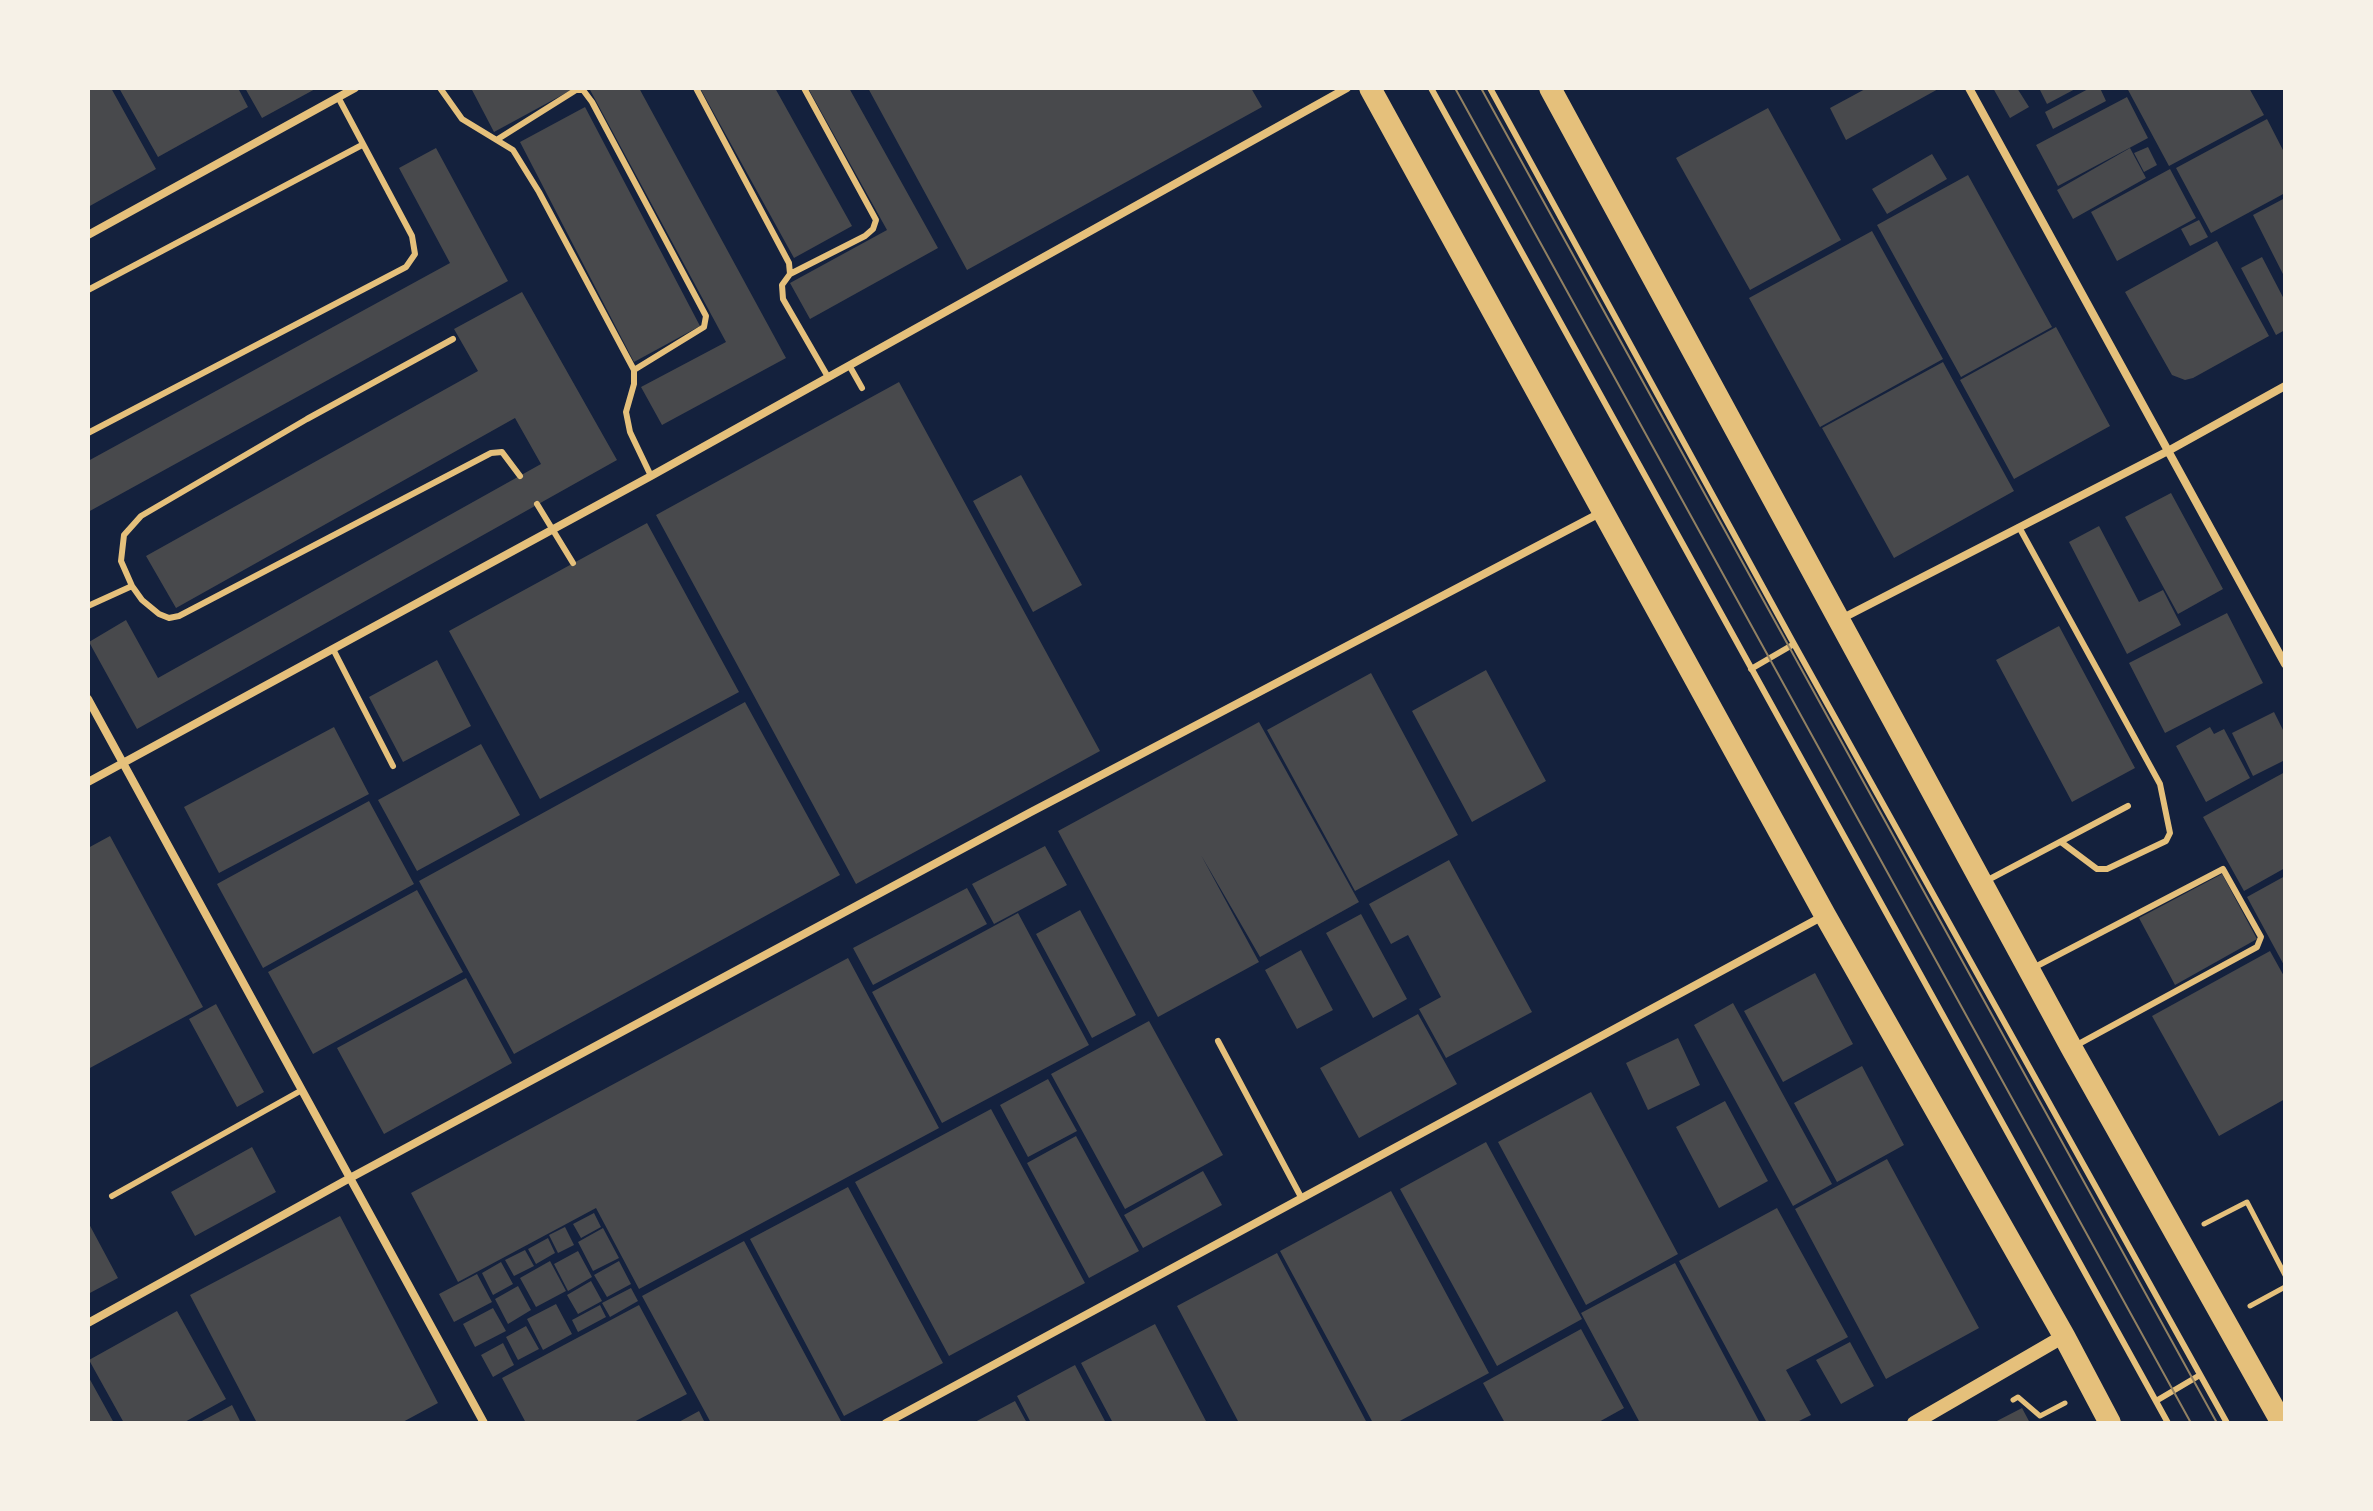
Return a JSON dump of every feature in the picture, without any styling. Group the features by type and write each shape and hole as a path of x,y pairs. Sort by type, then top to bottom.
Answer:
{"highway":[{"path":"1370,88 1825,915 2064,1336 2110,1423"},
{"path":"1550,88 2071,1047 2282,1423"}],"street":[{"path":"88,235 355,88"},
{"path":"88,782 651,476 1347,88"},
{"path":"1969,88 2285,664"},
{"path":"1841,619 2168,451 2285,386"},
{"path":"88,1323 350,1178 1031,812 1604,510"},
{"path":"88,699 484,1423"},
{"path":"886,1423 1825,915"},
{"path":"1914,1423 2064,1336"}],"lane":[{"path":"440,88 462,119 513,150 539,192 634,370 634,384 626,412 630,432 651,476"},
{"path":"696,88 789,263 790,274"},
{"path":"804,88 876,220 873,229 865,236 790,274 782,285 783,299 828,377"},
{"path":"1431,88 2168,1423"},
{"path":"1490,88 1794,644 2227,1423"},
{"path":"498,139 576,90 583,90 592,102 706,316 704,327 634,370"},
{"path":"88,433 406,267 415,254 412,236 338,97"},
{"path":"88,290 362,145"},
{"path":"453,339 307,419 141,516 124,535 121,561 132,586 142,600 159,614 169,618 179,616 491,453 502,452 520,476"},
{"path":"849,365 862,388"},
{"path":"537,504 573,563"},
{"path":"2019,527 2160,784 2170,833 2166,841 2107,869 2097,869 2061,842"},
{"path":"88,606 132,586"},
{"path":"1751,669 1794,644"},
{"path":"333,649 393,766"},
{"path":"1983,882 2128,806"},
{"path":"2031,970 2223,869 2261,937 2257,947 2071,1047"},
{"path":"1218,1041 1301,1197"},
{"path":"112,1196 302,1090"},
{"path":"2156,1401 2200,1375"}],"path":[{"path":"2179,1237 2247,1202 2285,1275"},
{"path":"2006,1403 2018,1397 2040,1416"}],"building":[{"path":"88,88 111,88 156,169 88,207"},
{"path":"119,88 238,88 248,107 158,157"},
{"path":"245,88 317,88 262,118"},
{"path":"471,88 575,88 494,132"},
{"path":"589,88 639,88 786,358 662,425 641,387 726,342"},
{"path":"700,88 775,88 852,226 794,258"},
{"path":"808,88 849,88 938,248 810,319 790,283 887,230"},
{"path":"868,88 1251,88 1262,107 967,270"},
{"path":"1867,88 1940,88 1846,140 1830,108"},
{"path":"1993,88 2017,88 2029,107 2010,118"},
{"path":"2039,88 2077,88 2047,104"},
{"path":"2090,88 2100,88 2106,101 2053,129 2045,112"},
{"path":"2127,88 2249,88 2264,115 2169,166"},
{"path":"2127,97 2148,138 2058,186 2036,145"},
{"path":"585,107 700,326 634,362 520,142"},
{"path":"1768,108 1841,240 1750,290 1676,158"},
{"path":"2267,119 2285,154 2285,193 2211,233 2176,168"},
{"path":"2148,147 2157,165 2144,172 2134,153"},
{"path":"436,148 508,281 88,512 88,461 450,263 399,168"},
{"path":"2130,148 2146,178 2073,219 2057,190"},
{"path":"1932,154 1947,179 1887,214 1872,189"},
{"path":"2170,169 2196,218 2117,261 2091,212"},
{"path":"1968,175 2052,327 1961,377 1877,225"},
{"path":"2285,198 2285,278 2253,215"},
{"path":"2199,220 2208,237 2190,246 2181,229"},
{"path":"1872,231 1943,359 1820,427 1749,298"},
{"path":"2217,241 2269,336 2185,380 2172,375 2125,292"},
{"path":"2262,257 2285,301 2285,330 2276,335 2241,268"},
{"path":"522,292 617,460 137,729 89,642 126,620 158,678 541,464 515,418 176,608 146,556 478,371 454,329"},
{"path":"2056,327 2110,426 2014,479 1960,380"},
{"path":"1943,362 2014,491 1894,558 1822,428"},
{"path":"899,382 1100,751 856,884 656,515"},
{"path":"1021,475 1082,585 1033,612 973,501"},
{"path":"2171,493 2223,589 2178,614 2125,517"},
{"path":"647,523 739,692 540,799 449,631"},
{"path":"2099,526 2139,602 2163,590 2181,625 2127,654 2069,542"},
{"path":"2227,613 2263,683 2165,733 2129,663"},
{"path":"2059,626 2135,768 2072,802 1996,660"},
{"path":"437,660 471,726 403,762 369,697"},
{"path":"1486,670 1546,781 1472,822 1412,711"},
{"path":"1371,673 1458,835 1355,891 1267,730"},
{"path":"745,702 840,875 514,1054 419,881"},
{"path":"2274,712 2285,734 2285,760 2253,776 2232,733"},
{"path":"1259,722 1359,902 1260,957 1201,855 1259,962 1158,1017 1058,831"},
{"path":"334,727 369,794 219,873 184,807"},
{"path":"2210,727 2214,734 2224,729 2250,778 2206,802 2176,746"},
{"path":"481,744 520,815 417,871 378,800"},
{"path":"2285,772 2285,868 2244,891 2203,817"},
{"path":"369,801 414,884 263,968 217,884"},
{"path":"110,836 203,1007 88,1069 88,848"},
{"path":"1045,846 1067,885 994,924 972,884"},
{"path":"1449,860 1532,1012 1446,1058 1419,1009 1441,997 1408,935 1391,944 1369,904"},
{"path":"2222,874 2257,939 2175,985 2139,918"},
{"path":"2285,876 2285,967 2247,897"},
{"path":"967,888 987,924 873,985 853,948"},
{"path":"417,890 463,972 313,1054 268,972"},
{"path":"1080,910 1136,1015 1092,1038 1036,934"},
{"path":"1018,913 1089,1045 942,1123 872,992"},
{"path":"1361,914 1407,999 1373,1018 1326,933"},
{"path":"1301,950 1333,1010 1297,1029 1265,970"},
{"path":"2270,951 2285,978 2285,1099 2219,1136 2152,1016"},
{"path":"848,958 939,1128 639,1289 596,1208 458,1282 411,1193"},
{"path":"1815,973 1853,1044 1783,1082 1744,1011"},
{"path":"466,978 512,1063 384,1134 337,1048"},
{"path":"1733,1003 1832,1184 1793,1206 1694,1025"},
{"path":"216,1004 264,1092 237,1107 189,1019"},
{"path":"1418,1014 1457,1084 1359,1138 1320,1068"},
{"path":"1149,1021 1223,1155 1125,1209 1051,1074"},
{"path":"1678,1038 1700,1085 1648,1110 1626,1063"},
{"path":"1862,1066 1904,1145 1837,1182 1794,1103"},
{"path":"1048,1079 1077,1131 1028,1157 1000,1105"},
{"path":"1591,1092 1678,1254 1586,1305 1498,1142"},
{"path":"1725,1101 1768,1181 1719,1208 1676,1127"},
{"path":"991,1109 1085,1283 949,1356 855,1182"},
{"path":"1076,1136 1139,1251 1089,1278 1027,1163"},
{"path":"1486,1142 1582,1319 1497,1366 1400,1189"},
{"path":"252,1147 276,1192 195,1236 171,1192"},
{"path":"1887,1159 1979,1328 1886,1379 1795,1209"},
{"path":"1203,1171 1222,1205 1143,1248 1124,1215"},
{"path":"848,1187 943,1363 844,1416 750,1239"},
{"path":"1391,1191 1489,1373 1396,1423 1373,1423 1280,1251"},
{"path":"1777,1208 1848,1337 1786,1370 1811,1415 1795,1423 1767,1423 1679,1261"},
{"path":"594,1213 601,1227 581,1238 573,1224"},
{"path":"340,1216 438,1403 401,1423 257,1423 190,1295"},
{"path":"88,1222 118,1278 88,1294"},
{"path":"565,1227 574,1245 558,1253 549,1235"},
{"path":"603,1228 619,1258 593,1271 578,1242"},
{"path":"548,1238 555,1253 536,1264 528,1249"},
{"path":"744,1241 842,1423 711,1423 642,1296"},
{"path":"525,1250 534,1266 514,1276 505,1260"},
{"path":"578,1251 592,1277 568,1291 554,1264"},
{"path":"1277,1253 1367,1423 1239,1423 1177,1306"},
{"path":"550,1261 566,1291 536,1307 520,1278"},
{"path":"619,1261 631,1284 607,1297 594,1275"},
{"path":"501,1262 513,1284 493,1295 482,1273"},
{"path":"1675,1263 1760,1423 1640,1423 1581,1313"},
{"path":"477,1274 492,1302 454,1322 439,1294"},
{"path":"591,1281 602,1301 578,1314 567,1295"},
{"path":"518,1286 531,1310 508,1324 495,1299"},
{"path":"631,1288 638,1301 610,1317 602,1303"},
{"path":"556,1304 572,1334 543,1350 527,1319"},
{"path":"600,1305 606,1317 578,1332 572,1320"},
{"path":"639,1305 687,1394 632,1423 526,1423 502,1378"},
{"path":"493,1308 506,1331 475,1347 463,1324"},
{"path":"177,1311 226,1399 183,1423 124,1423 89,1360"},
{"path":"1155,1324 1207,1423 1113,1423 1081,1363"},
{"path":"526,1326 539,1349 518,1360 506,1337"},
{"path":"1581,1329 1624,1408 1597,1423 1505,1423 1483,1383"},
{"path":"1850,1342 1874,1386 1841,1404 1816,1360"},
{"path":"503,1343 514,1365 493,1377 481,1355"},
{"path":"1075,1365 1106,1423 1031,1423 1017,1396"},
{"path":"88,1376 114,1423 88,1423"},
{"path":"1015,1401 1027,1423 973,1423"},
{"path":"232,1405 241,1423 198,1423"},
{"path":"2022,1408 2030,1423 1993,1423"},
{"path":"699,1411 705,1423 677,1423"}],"tram line":[{"path":"1455,88 2191,1423"},
{"path":"1481,88 2217,1423"}]}
